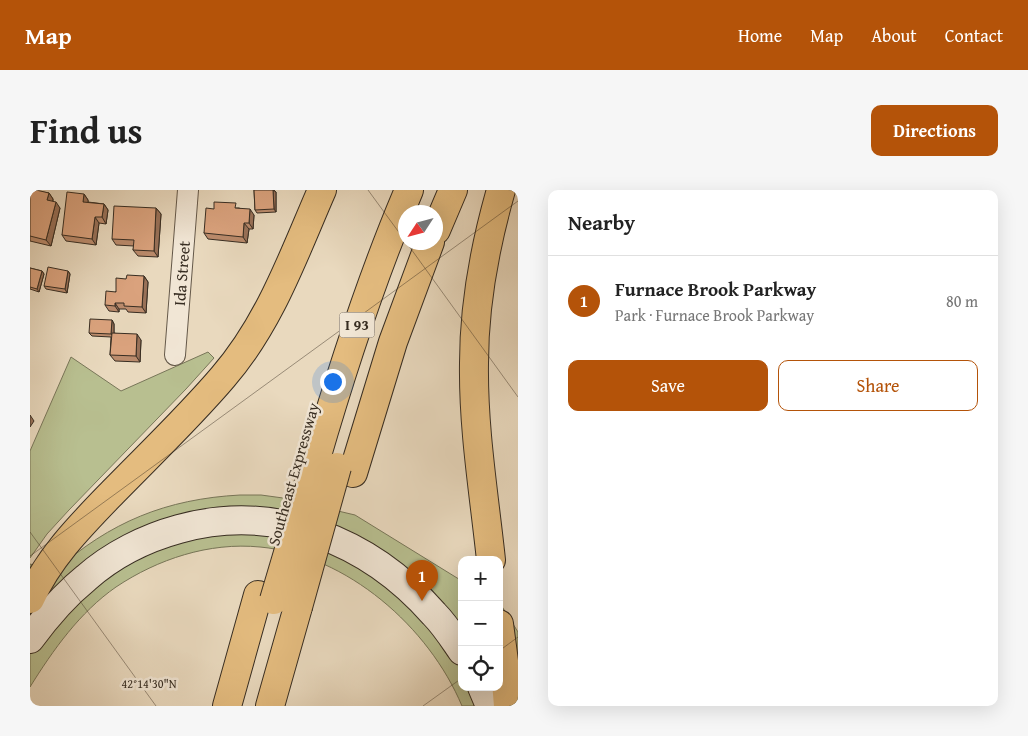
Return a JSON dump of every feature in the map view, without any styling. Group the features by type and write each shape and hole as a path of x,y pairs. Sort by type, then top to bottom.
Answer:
{"highway":[{"path":"30,599 43,574 67,540 200,402 224,376 245,348 281,284 322,190"},
{"path":"443,214 453,190"},
{"path":"491,556 478,449 474,363 476,320 484,258 501,190"},
{"name":"Southeast Expressway","path":"288,706 286,604 326,465 323,368 359,263 408,195"},
{"name":"I 93","path":"326,465 364,370 407,250"},
{"name":"Southeast Expressway","path":"227,706 286,604 326,465 393,342 427,250"},
{"name":"I 93","path":"245,706 286,604"},
{"name":"I 93","path":"270,706 286,604"},
{"path":"502,646 508,706"}],"main road":[{"path":"30,640 59,603 86,577 134,547 167,533 203,524 260,520 316,533 354,549 399,580 420,599 459,646"},
{"path":"484,691 490,706"}],"street":[{"name":"Ida Street","path":"175,355 188,190"}],"green space":[{"path":"208,352 214,358 69,510 47,534 30,558 30,451 71,357 121,391"},
{"path":"261,495 283,498 355,515 458,579 458,691 503,691 503,608 518,632 518,706 462,706 447,677 429,649 407,623 381,600 353,580 324,564 292,553 260,547 241,546 203,550 185,555 149,568 116,587 91,608 68,632 30,687 30,564 55,571 97,539 118,526 163,508 213,497"}],"building":[{"path":"30,190 49,193 47,200 56,202 46,240 30,236"},
{"path":"254,190 273,190 274,209 255,210"},
{"path":"67,192 84,194 83,202 104,204 102,217 95,217 92,239 62,235"},
{"path":"214,202 236,203 235,208 250,209 249,223 244,223 243,237 204,233 206,208 214,209"},
{"path":"114,206 156,208 154,251 133,250 134,240 112,239"},
{"path":"48,267 68,271 65,289 44,286"},
{"path":"30,268 42,271 37,289 30,287"},
{"path":"127,275 144,276 142,307 124,306 124,303 115,303 115,306 105,305 106,291 116,292 116,278 126,279"},
{"path":"90,319 112,320 111,334 89,333"},
{"path":"112,333 137,334 136,356 110,355"}],"place":[{"name":"Furnace Brook Parkway","path":"422,601"}]}
